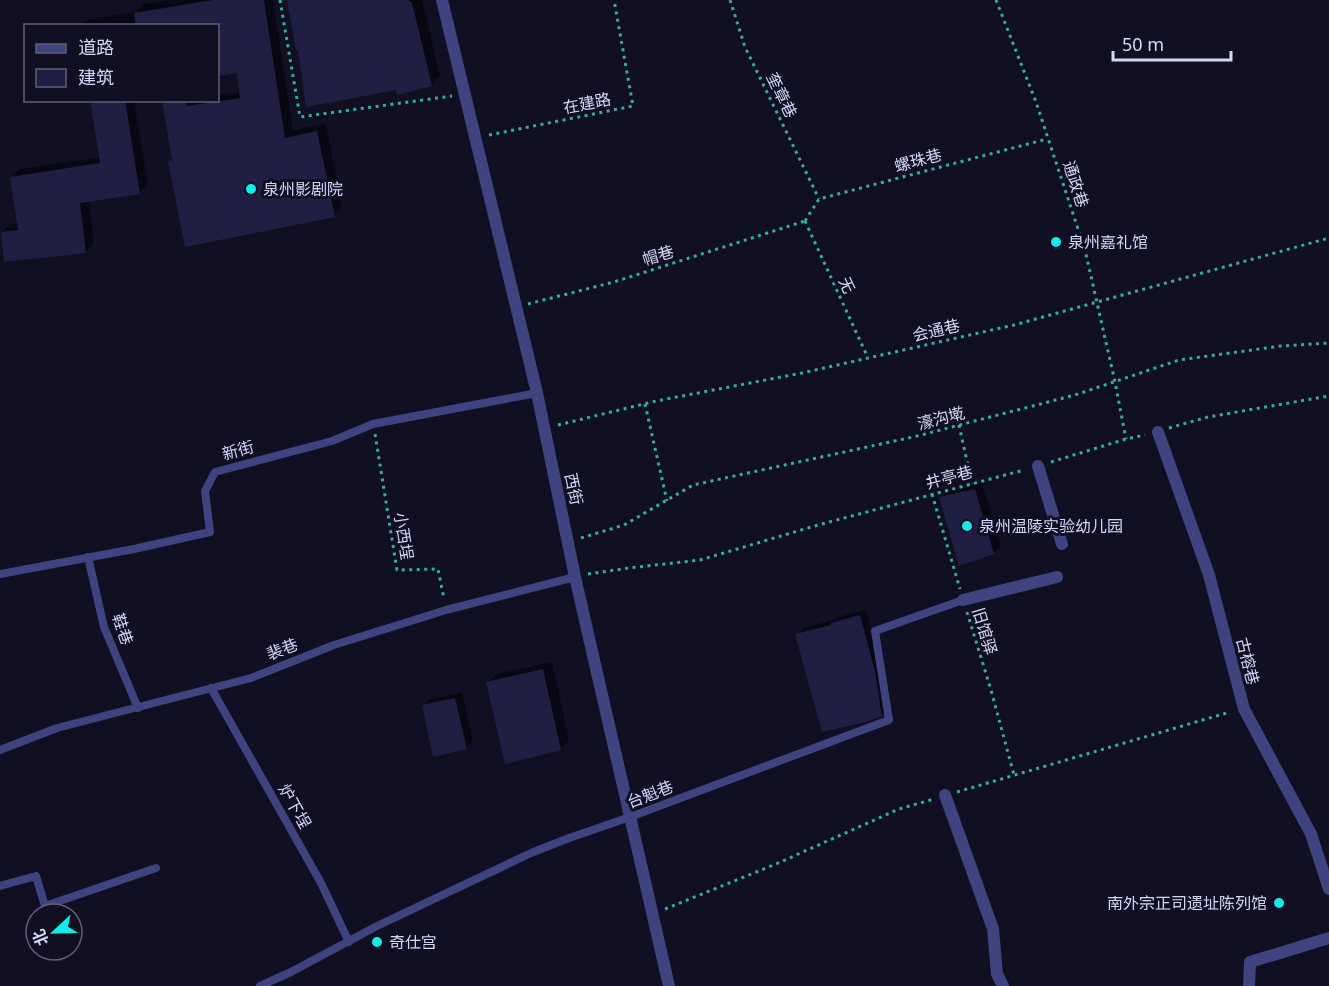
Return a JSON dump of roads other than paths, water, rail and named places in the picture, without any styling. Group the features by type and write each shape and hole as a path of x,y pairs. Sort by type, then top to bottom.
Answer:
{"street":[{"name":"西街","path":"442,0 537,393 575,577 669,986"},
{"name":"古榕巷","path":"1158,432 1209,575 1244,709 1311,834 1329,889"},
{"path":"1038,466 1062,544"},
{"path":"963,600 1058,577"},
{"path":"945,795 993,929 997,974 1003,986"},
{"path":"1249,986 1250,962 1329,938"}],"lane":[{"name":"新街","path":"0,574 210,532 206,491 215,472 332,441 373,424 537,393"},
{"name":"鞋巷","path":"88,557 104,627 138,708"},
{"name":"裴巷","path":"0,750 57,728 251,678 334,645 446,610 575,577"},
{"name":"台魁巷","path":"260,986 377,926 531,853 889,720 875,631 963,600"},
{"name":"炉下埕","path":"211,688 321,883 349,942"},
{"path":"0,886 36,876 45,906 156,868"}],"place":[{"name":"泉州影剧院","path":"251,189"},
{"name":"泉州嘉礼馆","path":"1056,242"},
{"name":"泉州温陵实验幼儿园","path":"967,526"},
{"name":"南外宗正司遗址陈列馆","path":"1279,903"},
{"name":"奇仕宫","path":"377,942"}]}
